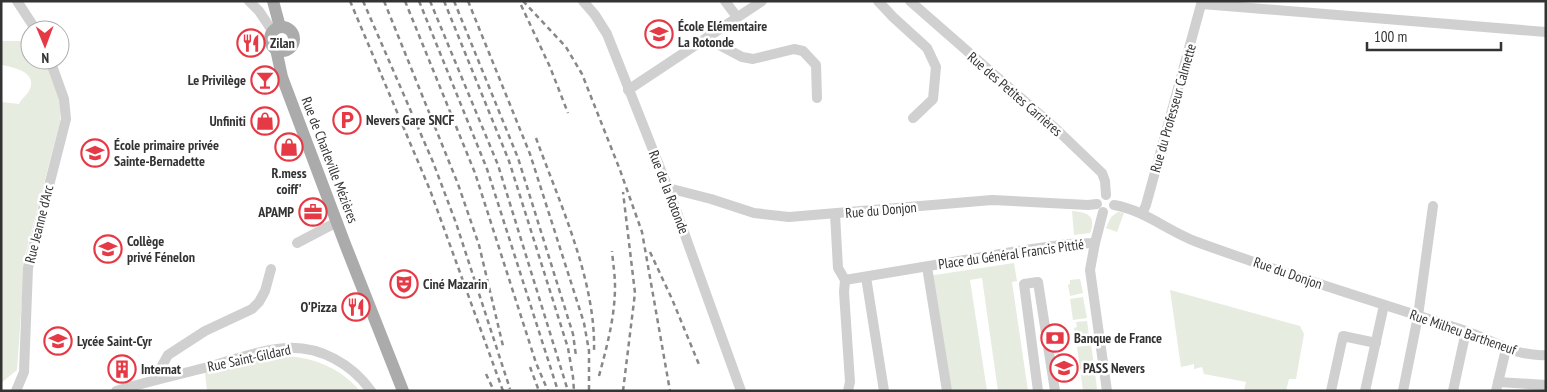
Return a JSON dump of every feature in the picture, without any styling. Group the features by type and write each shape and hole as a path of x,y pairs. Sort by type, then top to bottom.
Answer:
{"main road":[{"path":"273,1 276,30"},
{"path":"284,27 291,31 294,39 290,48 279,54 271,43 271,36 276,30 284,27"},
{"name":"Rue de Charleville Mézières","path":"279,54 337,222 403,391"}],"street":[{"path":"249,1 276,30"},
{"name":"Rue de la Rotonde","path":"583,1 602,24 668,188 741,391"},
{"path":"725,1 737,17"},
{"path":"628,90 762,1"},
{"path":"878,1 928,48 936,67 933,99 912,118"},
{"name":"Rue des Petites Carrières","path":"910,1 1054,127 1102,173 1105,180 1106,195"},
{"path":"20,2 30,20"},
{"path":"1202,3 1546,32"},
{"name":"Rue du Professeur Calmette","path":"1142,214 1149,195 1202,3"},
{"path":"709,35 712,41 720,46 742,57 753,59 786,50 803,51 816,65 817,98"},
{"name":"Rue Jeanne d'Arc","path":"16,391 24,372 28,268 66,119 64,99 54,70"},
{"name":"Rue du Donjon","path":"668,188 754,213 789,218 992,200 1088,205 1100,208"},
{"path":"1100,208 1110,211 1114,205 1111,197 1106,195 1098,199 1100,208 1090,270 1107,391"},
{"name":"Rue du Donjon","path":"1114,205 1134,210 1194,241 1382,305"},
{"path":"1403,391 1418,316 1433,206"},
{"path":"834,214 838,268 845,280 844,292 850,382 848,391"},
{"path":"297,243 337,222"},
{"name":"Place du Général Francis Pittié","path":"845,280 1068,244 1095,243"},
{"name":"Place du Général Francis Pittié","path":"927,267 946,391"},
{"path":"154,380 168,355 205,331 252,308 259,302 265,291 271,269"},
{"path":"866,276 884,391"},
{"path":"1038,391 1024,284 1038,282 1055,391"},
{"path":"1365,391 1382,305"},
{"name":"Rue Milheu Bartheneuf","path":"1382,305 1466,331 1506,348 1533,356 1546,355"},
{"path":"1453,391 1466,331"},
{"path":"1331,391 1343,336 1376,343"},
{"name":"Rue Saint-Gildard","path":"116,391 285,348 313,350 335,359 354,370 371,391"},
{"path":"1506,348 1497,386 1546,385"}],"shaded area":[{"path":"1,41 20,41 20,70 50,70 61,99 60,122 25,256 17,370 1,383 1,102 19,104 29,91 31,79 18,69 1,65"},
{"path":"1072,211 1082,212 1089,216 1092,223 1090,233 1074,235"},
{"path":"1118,212 1124,213 1117,232 1106,228 1111,217"},
{"path":"1014,263 1017,281 1012,282 1028,391 998,391 982,278 970,280 987,391 947,391 928,276"},
{"path":"1080,279 1083,293 1070,296 1068,285 1070,280"},
{"path":"1170,290 1300,326 1304,334 1296,379 1289,379 1286,391 1244,391 1246,382 1204,374 1202,367 1194,369 1194,364 1181,367"},
{"path":"1083,297 1087,318 1073,320 1070,299"},
{"path":"1087,321 1090,342 1077,344 1074,328 1077,327 1076,322"},
{"path":"1091,345 1095,371 1084,373 1083,369 1080,369 1077,347"},
{"path":"278,356 302,358 323,364 343,375 360,391 207,391 205,373"},
{"path":"1095,373 1097,389 1083,391 1081,375"}],"railway":[{"path":"350,1 430,190 503,391"},
{"path":"363,1 433,162 456,223 510,389"},
{"path":"384,1 458,184 479,245 503,346"},
{"path":"405,1 475,173 536,363 548,391"},
{"path":"419,1 487,169 558,391"},
{"path":"430,1 498,165 568,391"},
{"path":"444,1 509,161 568,348 574,391"},
{"path":"454,1 518,158 573,334 576,356"},
{"path":"468,1 530,154 584,323 589,351 589,391"},
{"path":"523,1 566,47 582,74 620,170 642,232 670,391"},
{"path":"521,5 550,67 568,113"},
{"path":"536,138 575,243 583,270 593,324 594,351"},
{"path":"623,192 635,293 623,391"},
{"path":"599,376 608,343 614,309 615,282 612,251"},
{"path":"650,252 700,367"},
{"path":"530,367 539,391"},
{"path":"486,374 494,391"}],"place":[{"name":"École Elémentaire La Rotonde","path":"659,34"},
{"name":"Zilan","path":"251,43"},
{"name":"Le Privilège","path":"265,80"},
{"name":"Nevers Gare SNCF","path":"347,120"},
{"name":"Unfiniti","path":"265,121"},
{"name":"R.mess coiff'","path":"289,147"},
{"name":"École primaire privée Sainte-Bernadette","path":"95,153"},
{"name":"APAMP","path":"313,212"},
{"name":"Collège privé Fénelon","path":"108,249"},
{"name":"Ciné Mazarin","path":"404,284"},
{"name":"O'Pizza","path":"356,307"},
{"name":"Banque de France","path":"1055,338"},
{"name":"Lycée Saint-Cyr","path":"58,341"},
{"name":"PASS Nevers","path":"1064,368"},
{"name":"Internat","path":"122,369"}]}
